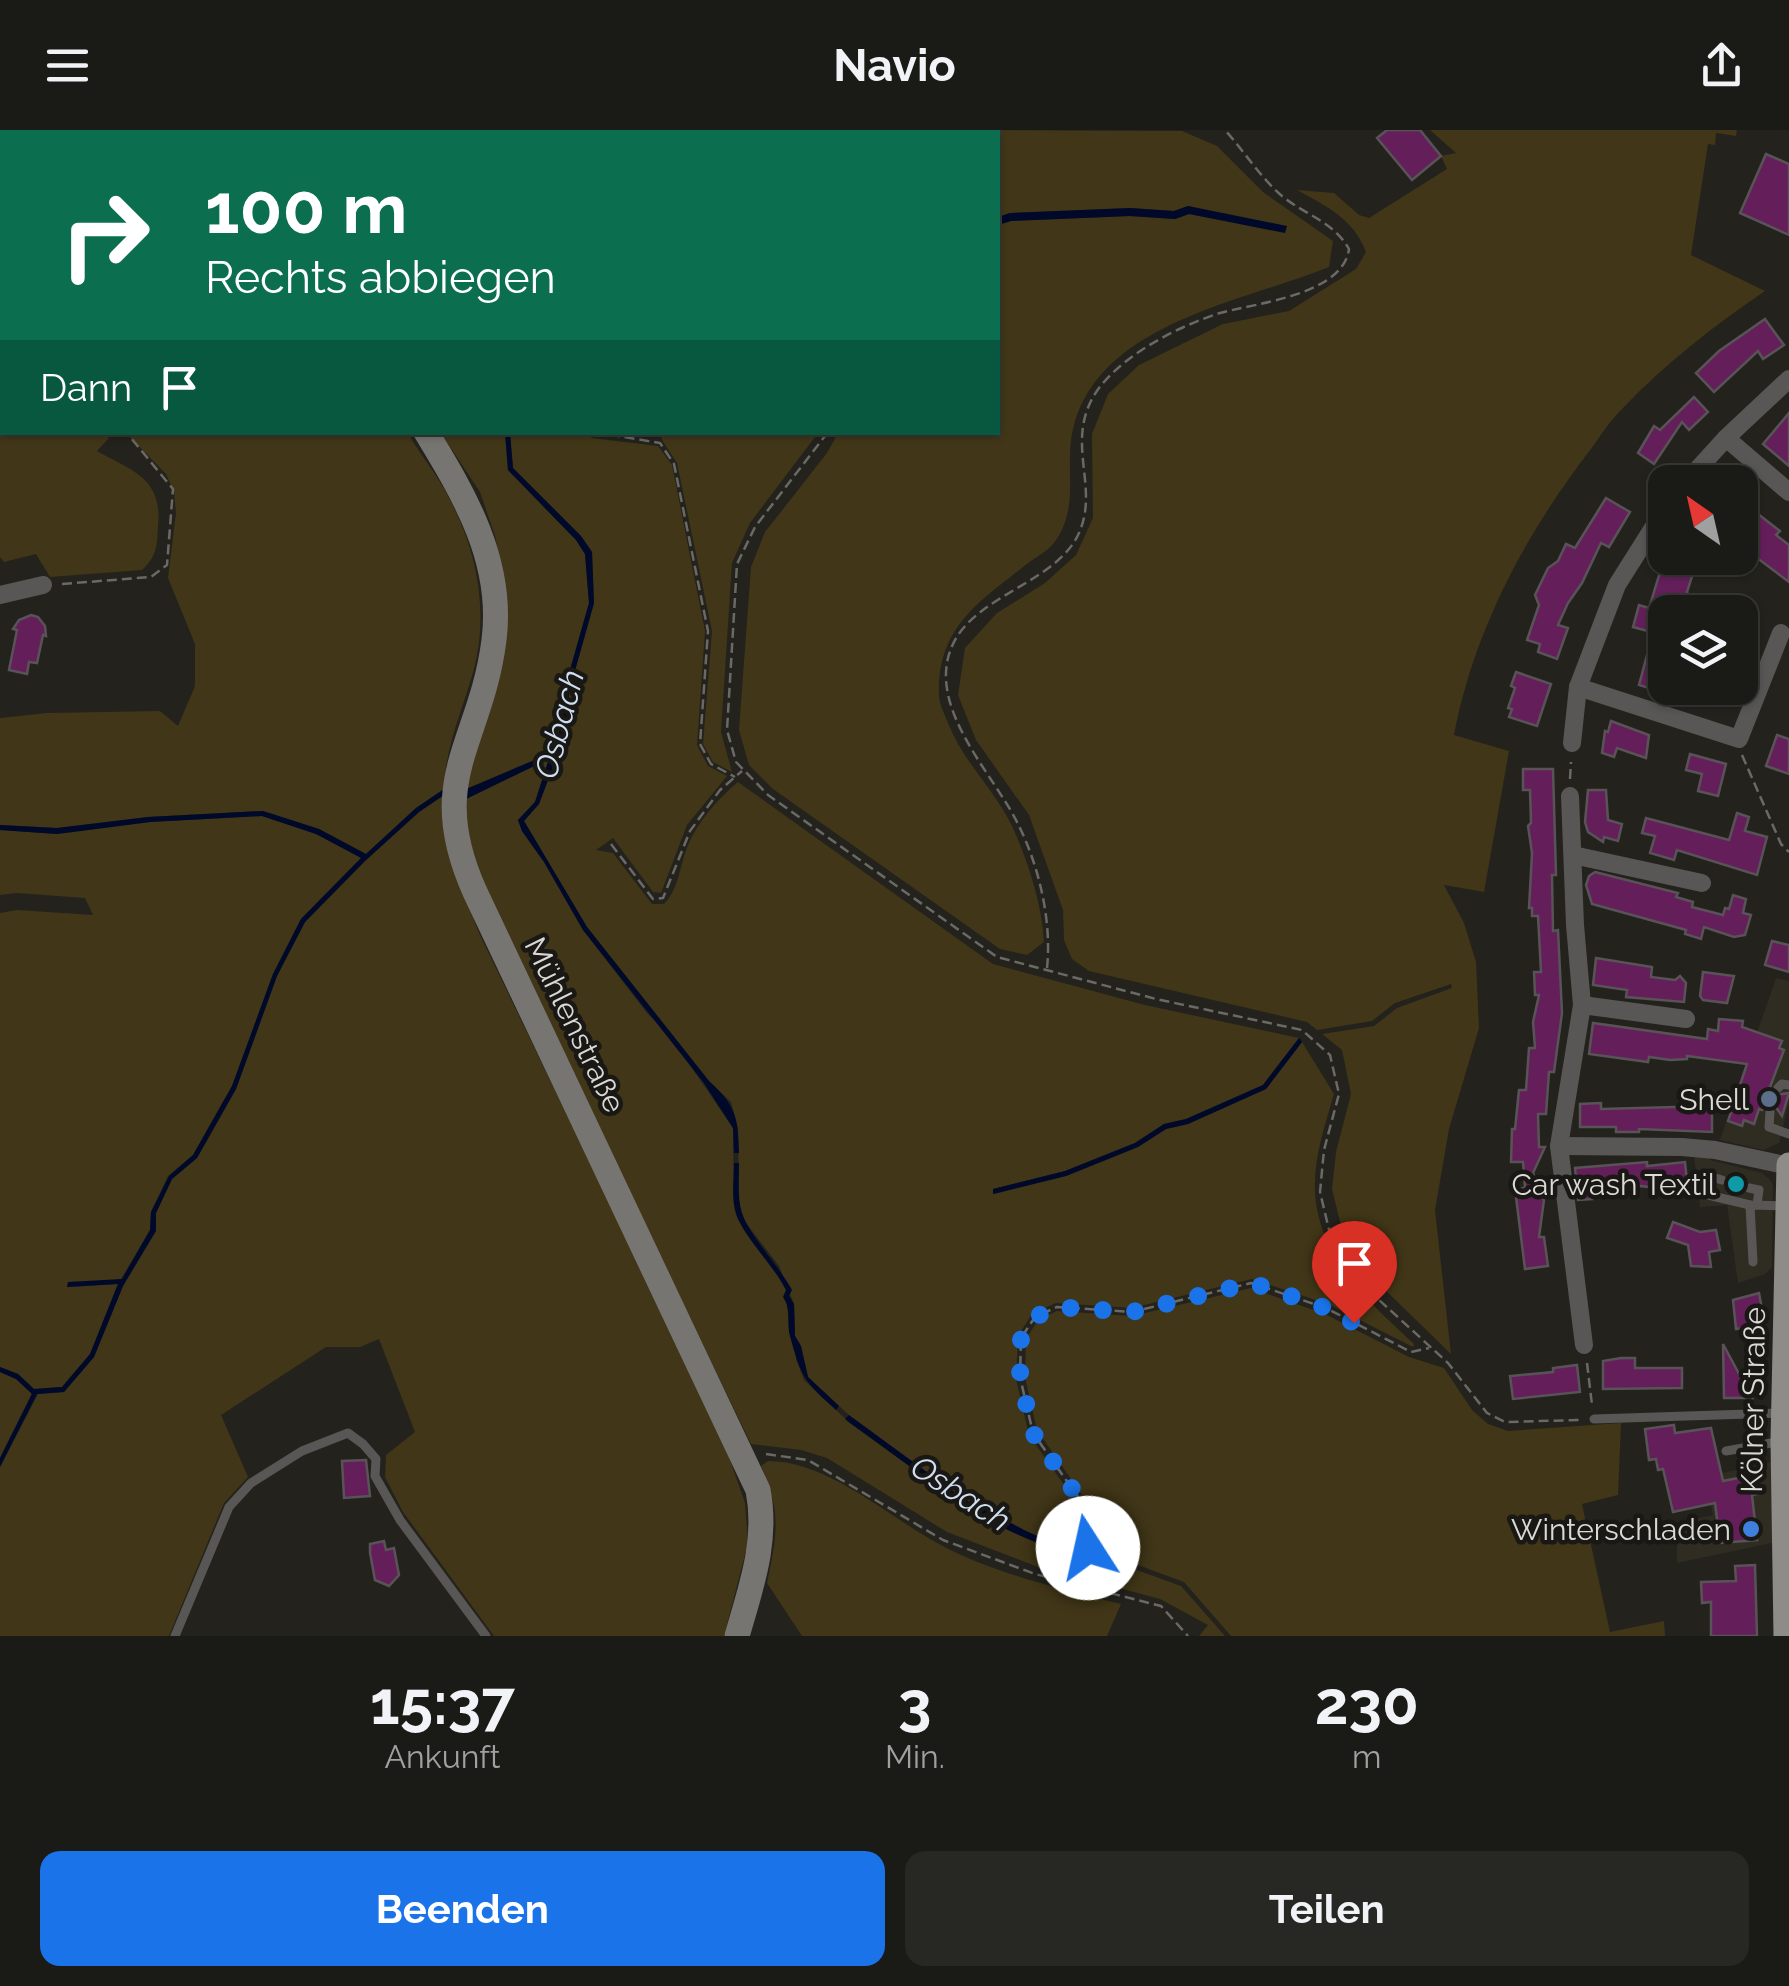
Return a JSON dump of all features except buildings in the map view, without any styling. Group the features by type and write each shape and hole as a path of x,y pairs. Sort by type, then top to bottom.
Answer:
{"main road":[{"name":"Kölner Straße","path":"1786,1636 1784,1412 1789,1166"}],"street":[{"path":"1701,465 1789,379"},
{"name":"Mühlenstraße","path":"428,435 480,530 495,606 486,681 462,752 454,790 459,848 495,936 758,1490 762,1532 758,1564 737,1636"},
{"path":"1726,438 1789,492"},
{"path":"1572,743 1578,687 1617,585 1648,537"},
{"path":"0,595 43,585"},
{"path":"1578,687 1739,738 1781,633"},
{"path":"1570,796 1582,1004 1559,1146 1584,1344"},
{"path":"1573,856 1702,883"},
{"path":"1582,1004 1686,1019"},
{"path":"1559,1146 1682,1147 1789,1166"}],"lane":[{"path":"1778,1088 1789,1085"},
{"path":"1770,1112 1769,1127 1789,1134"},
{"path":"1717,1178 1708,1195 1754,1205 1788,1206"},
{"path":"1749,1188 1759,1190 1754,1205 1753,1262"},
{"path":"1594,1419 1784,1412"},
{"path":"176,1636 230,1507 251,1483 302,1450 348,1433 376,1459 375,1476 400,1520 486,1636"},
{"path":"1726,1451 1786,1442"}],"path":[{"path":"1047,970 1048,912 1018,823 966,742 949,696 948,668 954,644 978,614 1048,567 1081,530 1081,430 1099,388 1132,356 1176,332 1220,314 1301,292 1320,283 1345,262 1348,248 1342,236 1280,194 1225,130"},
{"path":"43,585 152,577 166,565 173,489 128,435"},
{"path":"613,435 660,443 674,464 708,631 700,744 711,764 735,777"},
{"path":"826,435 754,526 737,564 727,730 743,770 768,795 997,957 1302,1030 1330,1055 1339,1094 1324,1150 1320,1192 1331,1238 1366,1288 1432,1346 1462,1379 1478,1405 1495,1419 1594,1419 1584,1344"},
{"path":"1739,738 1743,764 1781,844 1789,852"},
{"path":"1570,796 1572,743"},
{"path":"611,844 653,899 663,898 690,831 710,802 743,770"},
{"path":"1071,1582 1088,1548 1090,1527 1085,1507 1033,1433 1020,1377 1021,1338 1035,1317 1057,1307 1132,1312 1252,1283 1326,1308 1410,1352 1423,1352 1432,1346"},
{"path":"746,1459 777,1454 808,1460 942,1540 1035,1574 1161,1606 1188,1636"}],"shaded area":[{"path":"1000,130 1182,131 1217,146 1263,192 1333,241 1329,267 1178,321 1142,340 1111,364 1088,393 1073,429 1070,500 1056,540 964,618 945,651 940,671 942,709 962,751 1012,826 1033,883 1044,942 1027,955 1000,949 773,789 749,765 739,730 751,567 765,532 837,435 1000,435 1000,224 1130,216 1175,219 1189,214 1285,232 1188,206 1174,211 1130,208 1000,216"},
{"path":"1430,130 1737,130 1736,136 1716,133 1715,145 1708,144 1691,255 1765,291 1674,360 1606,427 1524,549 1489,621 1463,696 1454,735 1509,751 1484,892 1444,885 1464,923 1476,962 1479,1028 1449,1129 1435,1210 1451,1354 1376,1281 1343,1234 1332,1189 1336,1152 1351,1094 1342,1050 1322,1034 1374,1026 1397,1008 1452,988 1451,984 1395,1003 1372,1021 1317,1030 1307,1022 1089,971 1072,959 1064,940 1063,910 1029,815 976,740 958,695 965,648 997,613 1045,583 1076,555 1093,518 1092,434 1108,394 1139,365 1223,324 1289,311 1356,269 1366,252 1354,230 1338,215 1297,190 1334,193 1359,215 1369,218 1447,169 1441,156 1456,153"},
{"path":"0,435 105,435 109,438 97,451 143,478 156,497 157,539 153,555 142,570 50,577 36,554 4,562 0,557"},
{"path":"128,435 409,435 445,490 467,539 478,582 480,626 474,669 451,743 444,789 416,808 366,854 319,829 263,811 148,817 57,828 0,825 0,718 160,711 178,726 195,686 195,644 168,578 176,513 174,492 166,474"},
{"path":"442,435 505,435 508,470 585,554 589,603 564,691 562,724 551,753 464,790 506,592 495,536 480,492"},
{"path":"510,435 588,435 658,446 672,465 705,631 697,745 708,766 727,776 687,825 661,893 653,892 613,838 596,850 613,853 652,904 664,904 673,891 697,827 738,782 993,964 1145,1005 1299,1038 1263,1085 1186,1119 1164,1124 1135,1143 1065,1171 993,1189 994,1194 1066,1176 1138,1147 1166,1129 1188,1124 1266,1089 1302,1042 1334,1094 1320,1143 1315,1181 1326,1238 1336,1259 1364,1295 1413,1347 1328,1304 1252,1279 1132,1308 1056,1303 1032,1314 1018,1336 1016,1379 1029,1435 1081,1509 1086,1527 1085,1547 1038,1537 965,1500 852,1418 808,1377 795,1336 794,1304 779,1266 743,1219 739,1203 738,1128 731,1102 709,1081 587,927 524,821 539,804 568,727 569,692 594,603 592,552 513,468"},
{"path":"661,435 816,435 750,523 732,563 721,732 732,772 713,762 703,744 712,631 677,463"},
{"path":"549,758 535,802 518,820 522,831 583,930 647,1013 670,1036 733,1128 734,1204 739,1221 786,1290 790,1337 804,1380 850,1423 963,1505 1028,1539 1082,1553 1071,1575 1038,1567 947,1532 827,1458 801,1450 751,1444 483,891 466,838 464,800"},
{"path":"444,795 461,888 479,933 722,1437 745,1503 748,1543 724,1636 494,1636 403,1512 385,1477 386,1455 415,1432 379,1339 360,1347 326,1347 221,1415 248,1477 224,1503 169,1636 0,1636 0,1467 38,1394 64,1392 94,1357 123,1286 155,1231 156,1213 172,1179 197,1158 236,1089 277,976 305,922 365,861"},
{"path":"262,816 316,834 362,857 301,919 273,974 232,1086 193,1155 168,1176 151,1212 150,1230 121,1279 68,1287 118,1284 90,1354 62,1387 34,1389 18,1374 0,1367 0,913 17,910 93,915 85,898 0,895 0,830 57,834 150,822"},
{"path":"1776,978 1789,981 1789,1102 1779,1143 1764,1150 1720,1140"},
{"path":"1694,1155 1711,1156 1710,1160 1762,1173 1773,1185 1772,1267 1765,1274 1738,1283 1727,1205 1700,1207"},
{"path":"1251,1288 1325,1314 1409,1357 1444,1368 1472,1410 1488,1424 1508,1431 1621,1423 1618,1495 1582,1504 1610,1632 1664,1621 1665,1636 1231,1636 1184,1582 1092,1548 1095,1527 1089,1505 1037,1430 1025,1378 1026,1339 1038,1320 1057,1311 1132,1316"},
{"path":"0,1372 32,1393 0,1458"},
{"path":"768,1461 790,1463 835,1480 939,1544 982,1564 1121,1604 1107,1636 802,1636 767,1583 776,1524 761,1466"},
{"path":"1772,1462 1772,1543 1677,1563 1677,1523 1713,1515 1705,1477"},
{"path":"1090,1553 1181,1586 1225,1636 1199,1636 1208,1625 1160,1599 1078,1577"}],"water":[{"path":"1188,206 1287,226 1285,233 1189,214 1175,219 1130,216 1000,224 1000,216 1010,213 1130,208 1174,211"},
{"path":"505,435 510,435 513,468 592,552 594,603 569,692 568,727 539,804 524,821 587,927 730,1105 739,1153 734,1153 733,1128 704,1083 583,930 522,831 518,820 535,802 549,759 464,800 464,790 551,753 562,724 564,691 589,603 585,554 508,470"},
{"path":"444,789 444,795 365,861 305,922 277,976 236,1089 197,1158 172,1179 156,1213 156,1231 123,1286 94,1357 64,1392 37,1394 0,1467 0,1458 32,1394 16,1379 0,1372 0,1367 18,1374 34,1389 62,1387 90,1354 118,1284 67,1287 68,1282 122,1279 150,1230 151,1212 169,1176 193,1155 232,1086 273,974 301,919 361,858 316,834 262,816 150,822 57,834 0,830 0,825 57,828 148,817 263,811 319,829 366,854 416,808"},
{"path":"1299,1038 1302,1042 1266,1089 1188,1124 1166,1129 1138,1147 1066,1176 993,1194 993,1189 1065,1171 1135,1143 1164,1124 1186,1119 1263,1085"},
{"path":"734,1163 739,1163 739,1201 746,1222 792,1290 789,1296 794,1304 795,1336 808,1377 839,1406 836,1410 810,1385 801,1370 789,1331 783,1297 786,1290 736,1214"},
{"path":"849,1415 965,1500 1038,1537 1085,1547 1082,1553 1028,1539 963,1505 850,1423 845,1419"}],"place":[{"name":"Shell","path":"1769,1099"},
{"name":"Car wash Textil","path":"1736,1184"},
{"name":"Winterschladen","path":"1751,1529"}],"route":[{"path":"1088,1548 1090,1527 1085,1507 1033,1433 1020,1377 1021,1338 1035,1317 1057,1307 1132,1312 1252,1283 1326,1308 1354,1323"}],"water label":[{"name":"Osbach","path":"559,724"},
{"name":"Osbach","path":"961,1493"}]}
